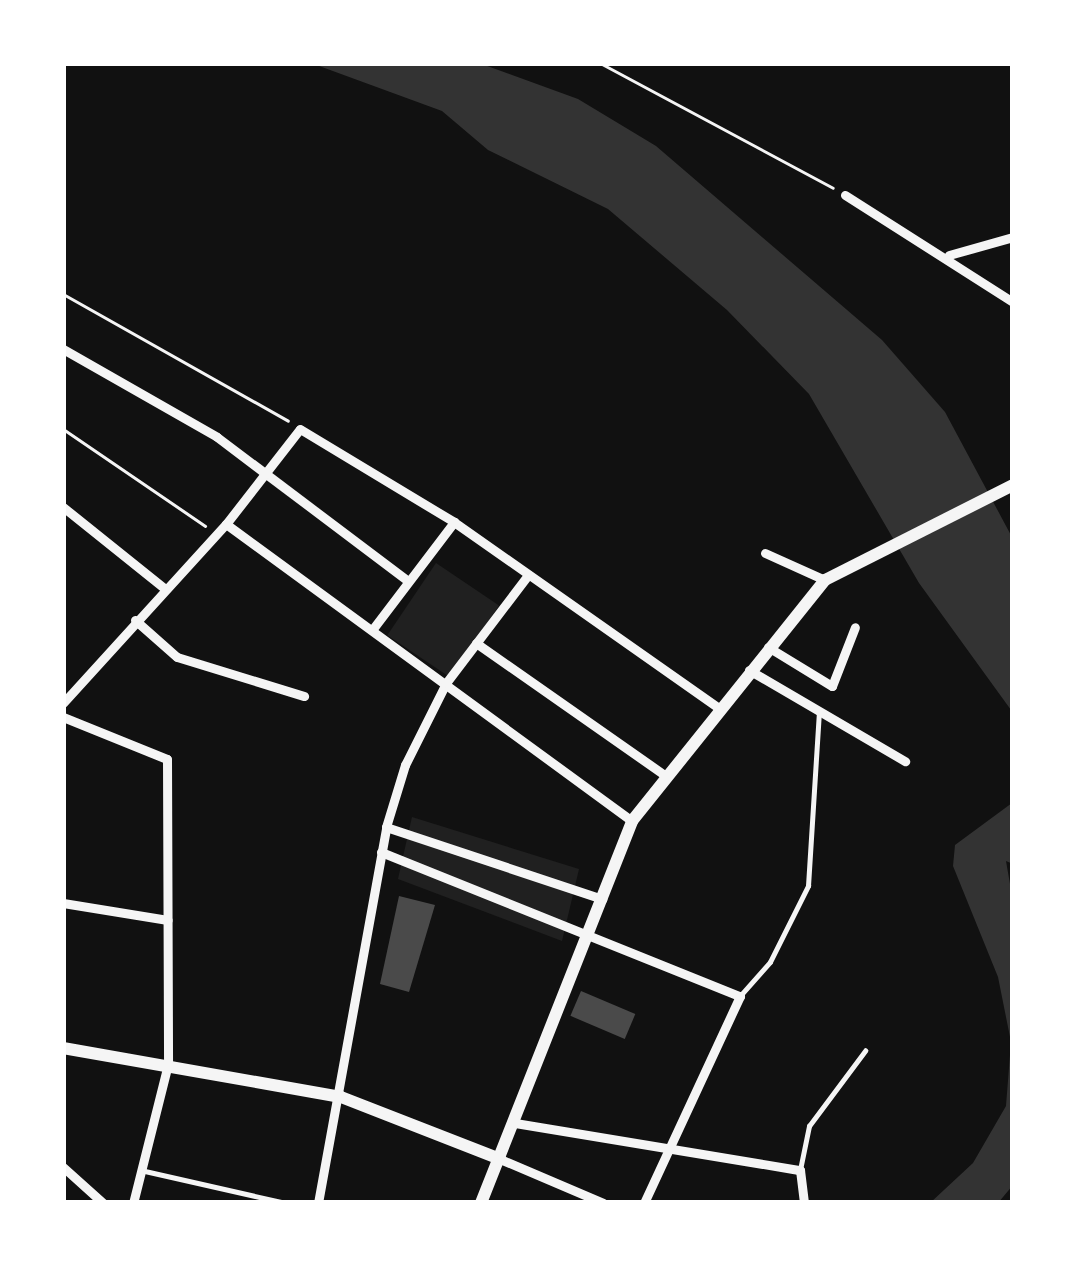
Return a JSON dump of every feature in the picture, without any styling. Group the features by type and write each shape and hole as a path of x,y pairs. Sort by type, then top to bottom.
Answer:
{"street":[{"path":"845,195 949,255 1013,302"},
{"path":"949,255 1013,237"},
{"path":"63,349 266,472 408,581"},
{"path":"63,703 226,524 300,429 454,522 719,708"},
{"path":"481,1203 632,821 747,669 825,580 1013,485"},
{"path":"63,507 164,588"},
{"path":"372,629 454,522"},
{"path":"226,524 632,821"},
{"path":"765,554 825,580"},
{"path":"318,1203 391,811 446,682 528,575"},
{"path":"135,620 177,657 304,696"},
{"path":"768,646 832,686 855,628"},
{"path":"476,643 666,776"},
{"path":"747,669 905,761"},
{"path":"63,717 167,759 168,1064 133,1203"},
{"path":"386,827 602,899"},
{"path":"381,852 740,996 644,1203"},
{"path":"63,903 168,920"},
{"path":"63,1048 341,1097 603,1203"},
{"path":"515,1123 800,1170 804,1203"},
{"path":"63,1167 103,1203"}],"lane":[{"path":"740,996 770,962 808,886 819,709"},
{"path":"800,1170 809,1126 865,1051"},
{"path":"143,1171 286,1203"}],"path":[{"path":"600,63 845,195"},
{"path":"63,294 300,429"},
{"path":"63,429 216,534"}],"shaded area":[{"path":"311,63 479,63 578,99 656,146 882,340 945,412 1013,539 1013,739 1011,710 919,583 809,394 727,310 608,209 488,150 442,111"},
{"path":"436,563 499,605 450,678 387,635"},
{"path":"1013,788 1013,864 1006,861 1013,901 1013,1185 998,1203 930,1203 973,1163 1006,1106 1011,1042 998,977 953,866 955,845 1012,803"},
{"path":"412,817 579,869 562,941 398,879"}],"building":[{"path":"399,896 435,905 409,992 380,984"},
{"path":"581,991 635,1014 625,1039 570,1016"}]}
